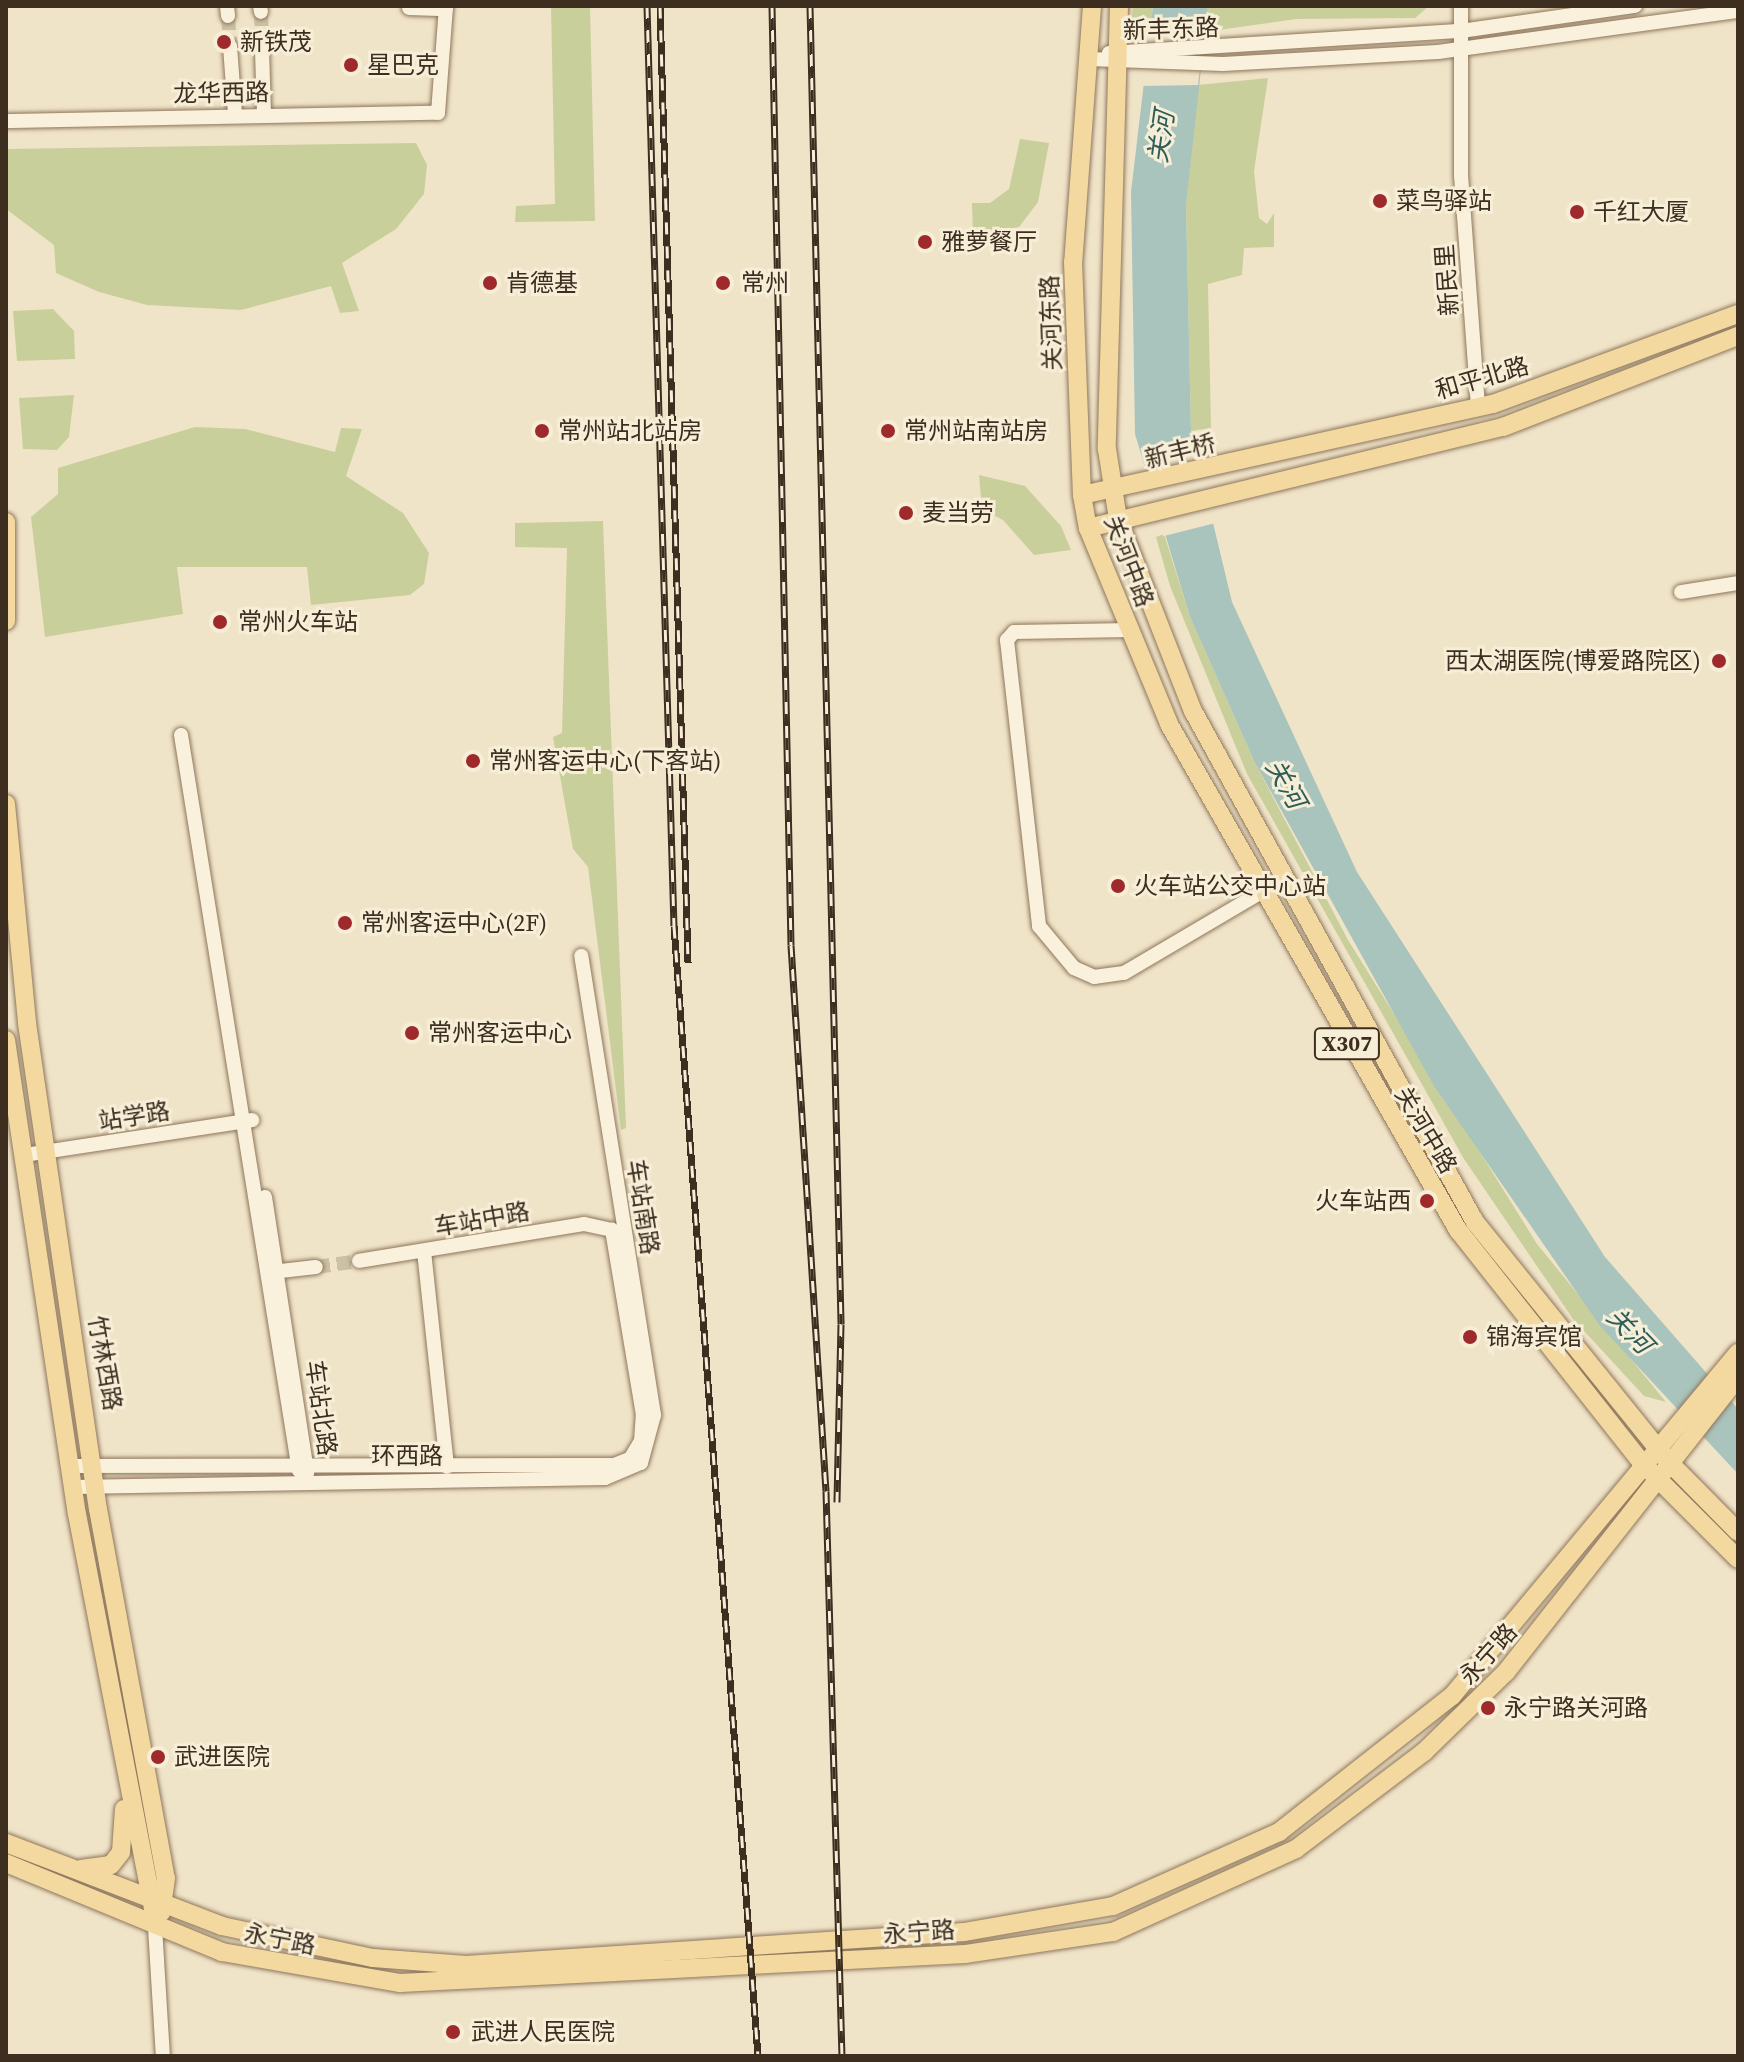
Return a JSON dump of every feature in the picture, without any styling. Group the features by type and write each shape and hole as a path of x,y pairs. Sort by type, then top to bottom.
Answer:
{"main road":[{"name":"关河东路","path":"1082,495 1073,262 1092,6"},
{"path":"1113,492 1107,433 1119,6"},
{"name":"和平北路","path":"1233,462 1478,407 1738,314"},
{"name":"和平北路","path":"1236,488 1549,413 1738,336"},
{"name":"新丰桥","path":"1082,495 1113,492 1233,462"},
{"name":"新丰桥","path":"1088,528 1236,488"},
{"name":"关河中路","path":"1113,492 1118,519 1193,711 1467,1209 1656,1446 1663,1470 1738,1559"},
{"name":"关河中路","path":"1082,495 1088,528 1169,724 1260,893 1436,1193 1543,1345 1641,1462 1663,1470 1738,1532"},
{"path":"6,522 6,621"},
{"name":"竹林西路","path":"6,804 45,1153 96,1464 96,1485 166,1878 155,1927"},
{"name":"竹林西路","path":"6,1040 74,1487 120,1748 158,1903"},
{"path":"1678,1435 1717,1372 1738,1353"},
{"path":"1678,1435 1733,1382"},
{"name":"永宁路","path":"6,1843 158,1903 306,1946 466,1965 964,1932 1113,1906 1279,1832 1394,1747 1490,1656 1641,1462 1656,1446 1678,1435"},
{"name":"永宁路","path":"6,1863 155,1927 222,1952 310,1970 465,1985 965,1954 1113,1932 1296,1849 1379,1790 1506,1672 1663,1470 1678,1435"},
{"path":"59,1865 100,1869 121,1852 120,1748"}],"street":[{"name":"新民里","path":"1461,6 1461,175 1478,407"},
{"name":"新丰东路","path":"1223,57 1461,31 1635,6"},
{"path":"409,8 446,7"},
{"name":"龙华西路","path":"6,121 235,114 438,113 446,7"},
{"name":"新丰东路","path":"1223,57 1462,50 1738,11"},
{"path":"230,46 235,114"},
{"path":"262,50 264,114"},
{"name":"新丰东路","path":"1089,59 1116,57"},
{"path":"1116,57 1223,57"},
{"path":"1681,592 1738,583"},
{"path":"1131,630 1014,632 1007,640 1039,926 1074,968 1109,975 1260,893"},
{"name":"车站北路","path":"207,878 181,735 248,1120 306,1481"},
{"name":"车站南路","path":"581,956 654,1415 635,1461"},
{"name":"站学路","path":"24,1155 248,1120"},
{"name":"车站中路","path":"359,1261 584,1224 612,1230"},
{"name":"车站南路","path":"612,1230 643,1415 641,1441 635,1461"},
{"path":"424,1251 447,1467"},
{"path":"273,1272 316,1267"},
{"name":"环西路","path":"72,1466 447,1467 635,1461"},
{"name":"环西路","path":"74,1487 605,1478 635,1461"},
{"name":"竹林西路","path":"155,1927 163,2056"}],"green space":[{"path":"551,6 590,6 595,221 515,222 516,206 555,204"},
{"path":"1133,6 1153,6 1150,32 1132,20"},
{"path":"1208,6 1429,6 1415,18 1296,19 1204,32"},
{"path":"1268,78 1254,171 1259,218 1267,224 1274,213 1274,247 1244,248 1242,275 1208,284 1211,428 1191,431 1186,204 1198,85"},
{"path":"1020,139 1049,143 1038,202 1019,227 973,233 972,203 990,203 1009,189"},
{"path":"416,143 427,165 424,194 396,229 342,263 359,311 340,313 331,286 241,310 147,305 99,292 56,273 54,245 6,209 6,149"},
{"path":"53,309 74,331 75,359 17,361 13,311"},
{"path":"74,395 69,437 57,450 23,449 19,398"},
{"path":"195,427 245,429 335,452 341,428 362,429 346,476 403,513 429,553 424,584 410,595 311,605 307,567 177,567 183,614 45,637 31,517 58,494 58,468"},
{"path":"979,475 1025,486 1061,526 1071,550 1034,555 1003,520 982,509"},
{"path":"603,521 626,1128 621,1130 588,867 573,849 553,737 562,733 567,548 515,547 515,523"},
{"path":"1164,534 1190,617 1255,763 1348,940 1537,1244 1666,1402 1644,1396 1573,1319 1464,1159 1247,774 1170,586 1156,537"}],"water":[{"name":"关河","path":"1153,6 1208,6 1186,205 1191,431 1232,602 1357,872 1605,1257 1738,1409 1738,1474 1600,1326 1434,1086 1255,763 1190,617 1135,434 1131,192"}],"pier":[{"path":"1150,32 1204,32 1198,85 1141,86"},
{"path":"1193,437 1215,523 1163,536 1142,450"}],"tunnel":[{"path":"261,12 262,50"},
{"path":"228,16 230,46"},
{"path":"316,1267 359,1261"}],"railway":[{"path":"647,6 674,926 758,2056"},
{"path":"660,6 688,963"},
{"path":"772,6 791,945 826,1491 842,2056"},
{"path":"810,6 841,1324 837,1502"}],"place":[{"name":"新铁茂","path":"224,42"},
{"name":"星巴克","path":"351,65"},
{"name":"菜鸟驿站","path":"1380,201"},
{"name":"千红大厦","path":"1577,212"},
{"name":"雅萝餐厅","path":"925,242"},
{"name":"肯德基","path":"490,283"},
{"name":"常州","path":"723,283"},
{"name":"常州站北站房","path":"542,431"},
{"name":"常州站南站房","path":"888,431"},
{"name":"麦当劳","path":"906,513"},
{"name":"常州火车站","path":"220,622"},
{"name":"西太湖医院(博爱路院区)","path":"1719,661"},
{"name":"常州客运中心(下客站)","path":"473,761"},
{"name":"火车站公交中心站","path":"1118,886"},
{"name":"常州客运中心(2F)","path":"345,923"},
{"name":"常州客运中心","path":"412,1033"},
{"name":"火车站西","path":"1427,1201"},
{"name":"锦海宾馆","path":"1470,1337"},
{"name":"永宁路关河路","path":"1488,1708"},
{"name":"武进医院","path":"158,1757"},
{"name":"武进人民医院","path":"453,2032"}]}
